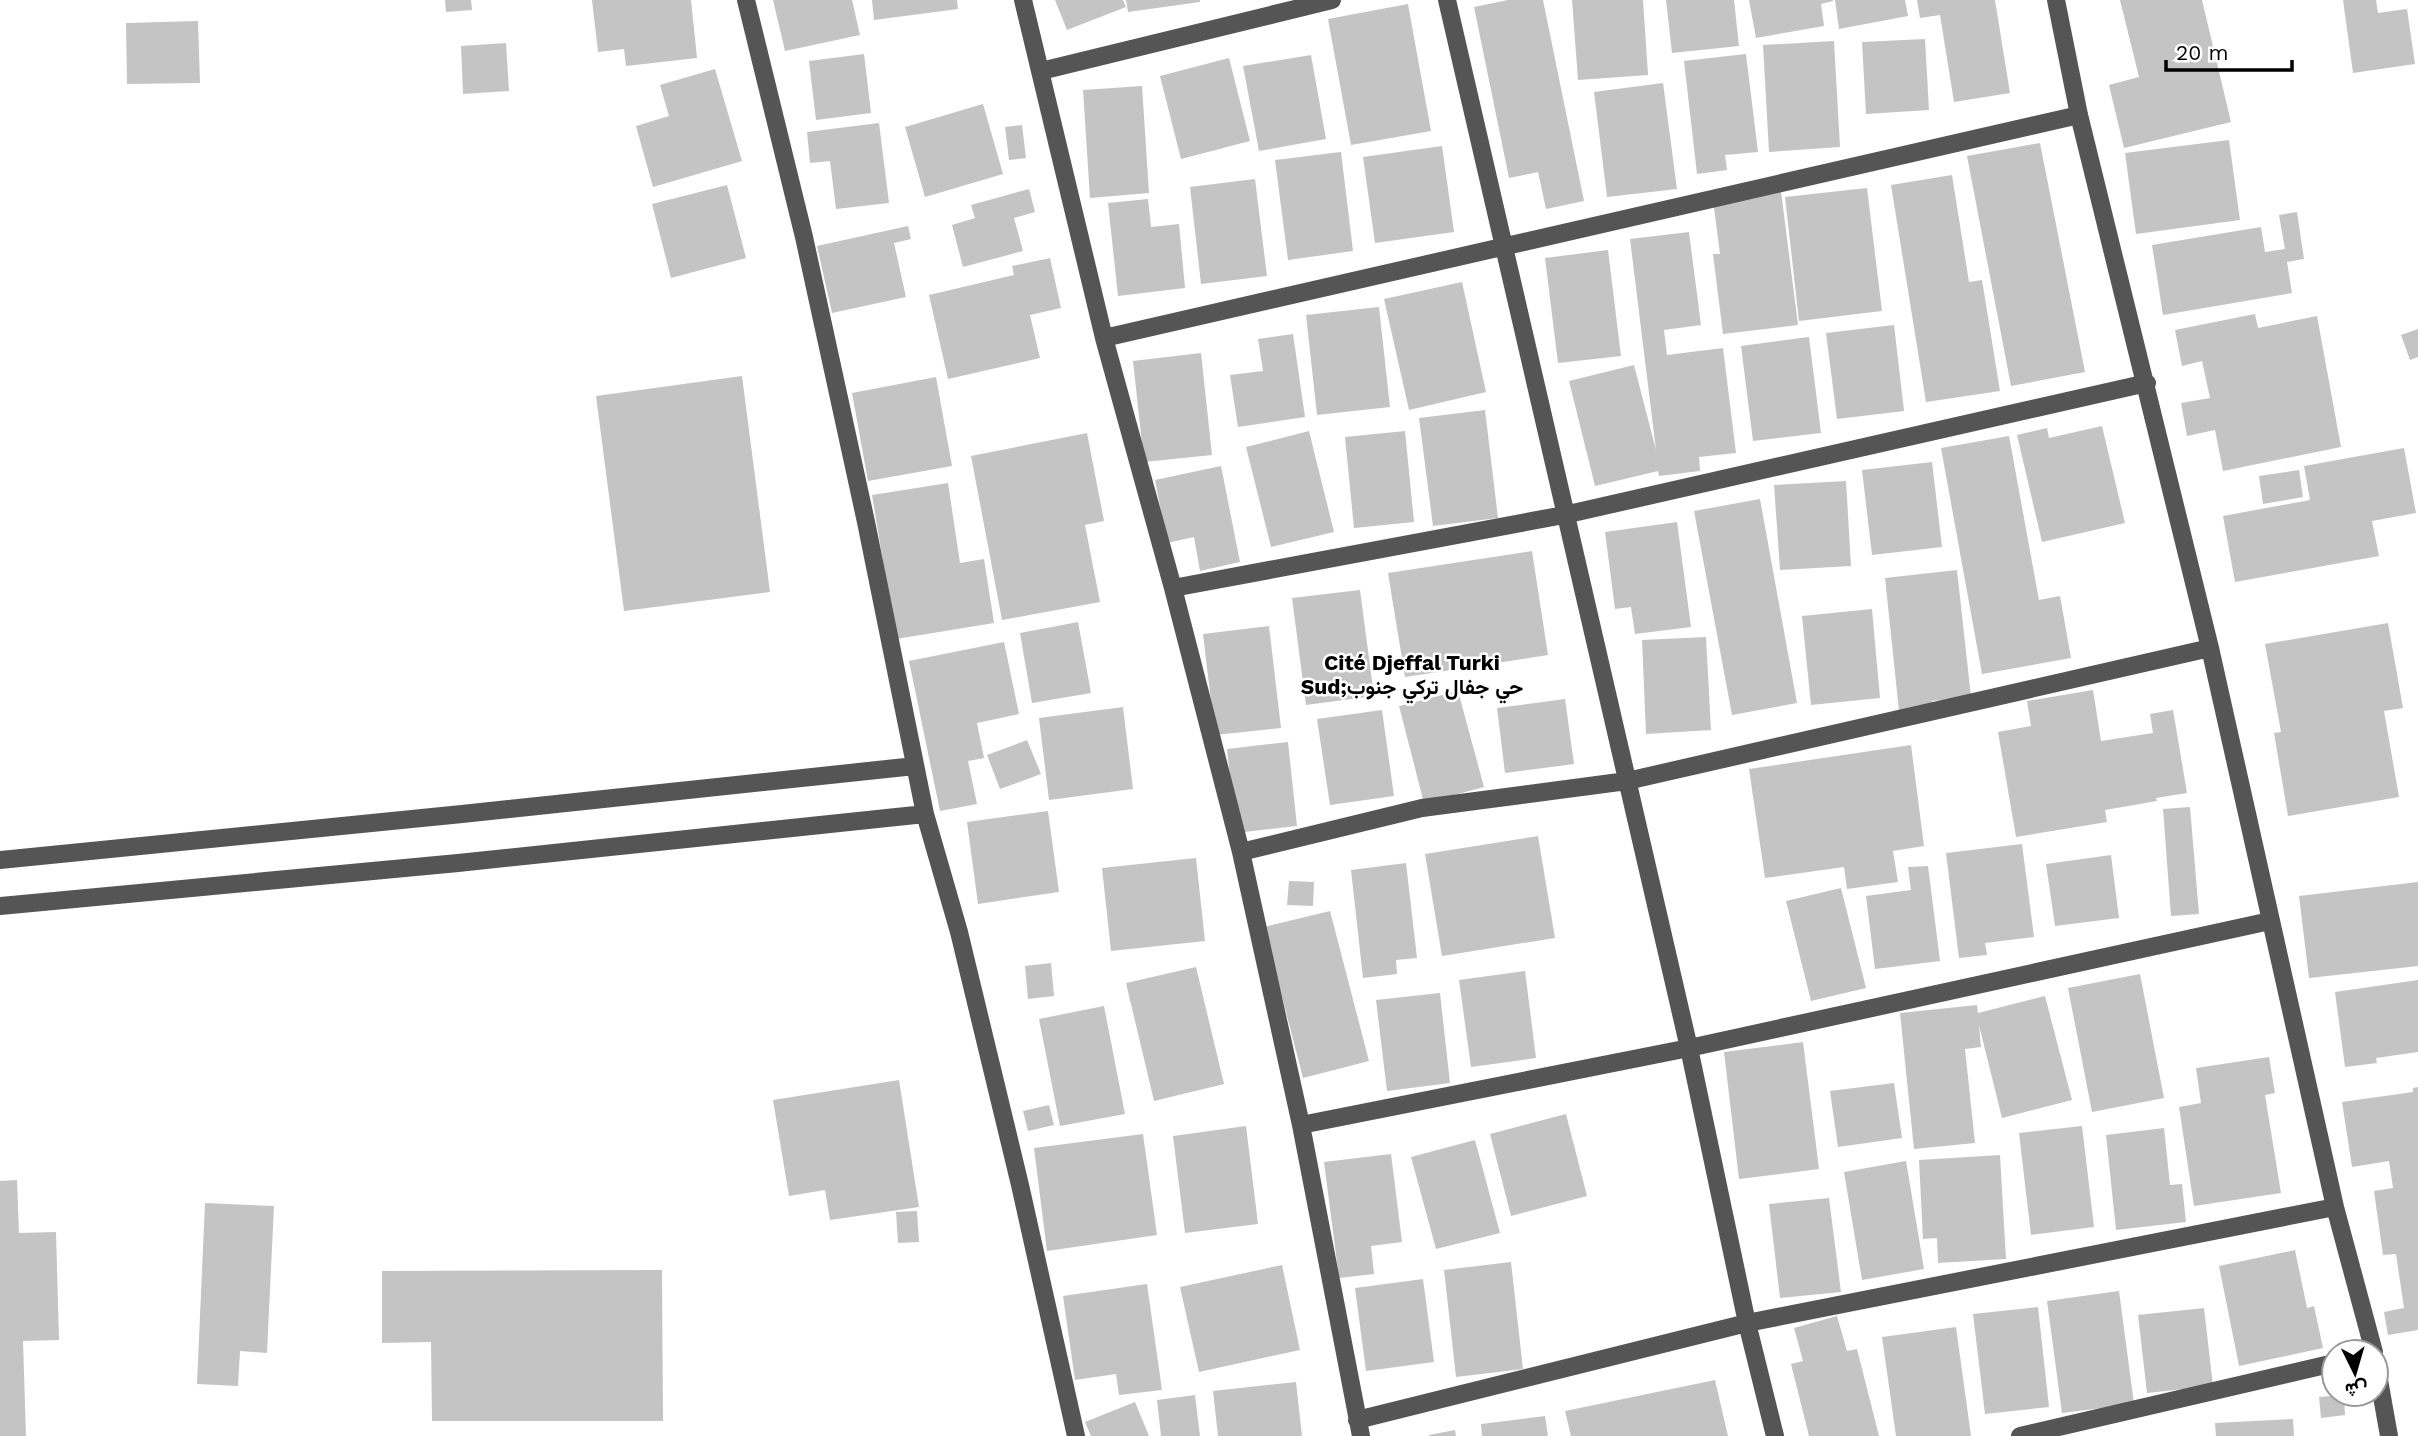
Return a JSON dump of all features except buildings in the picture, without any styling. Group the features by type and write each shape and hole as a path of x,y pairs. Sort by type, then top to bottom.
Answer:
{"street":[{"path":"746,0 804,237 925,814 969,972 1076,1436"},
{"path":"1023,0 1104,338 1173,588 1241,852 1301,1125 1359,1428 1747,1323 2334,1207"},
{"path":"1041,71 1332,0"},
{"path":"1447,0 1689,1048 1747,1323 1775,1436"},
{"path":"2056,0 2079,115 2210,648 2334,1207 2370,1338"},
{"path":"1104,338 2079,115"},
{"path":"1173,588 1564,515 2147,383"},
{"path":"1241,852 1422,808 1627,781 2210,648"},
{"path":"0,860 449,816 915,766"},
{"path":"0,906 444,865 925,814"},
{"path":"1301,1125 1689,1048 2270,921"},
{"path":"2020,1436 2320,1366"},
{"path":"2384,1408 2389,1436"}],"district":[{"name":"Cité Djeffal Turki Sud;حي جفال تركي جنوب","path":"1412,674"}]}
